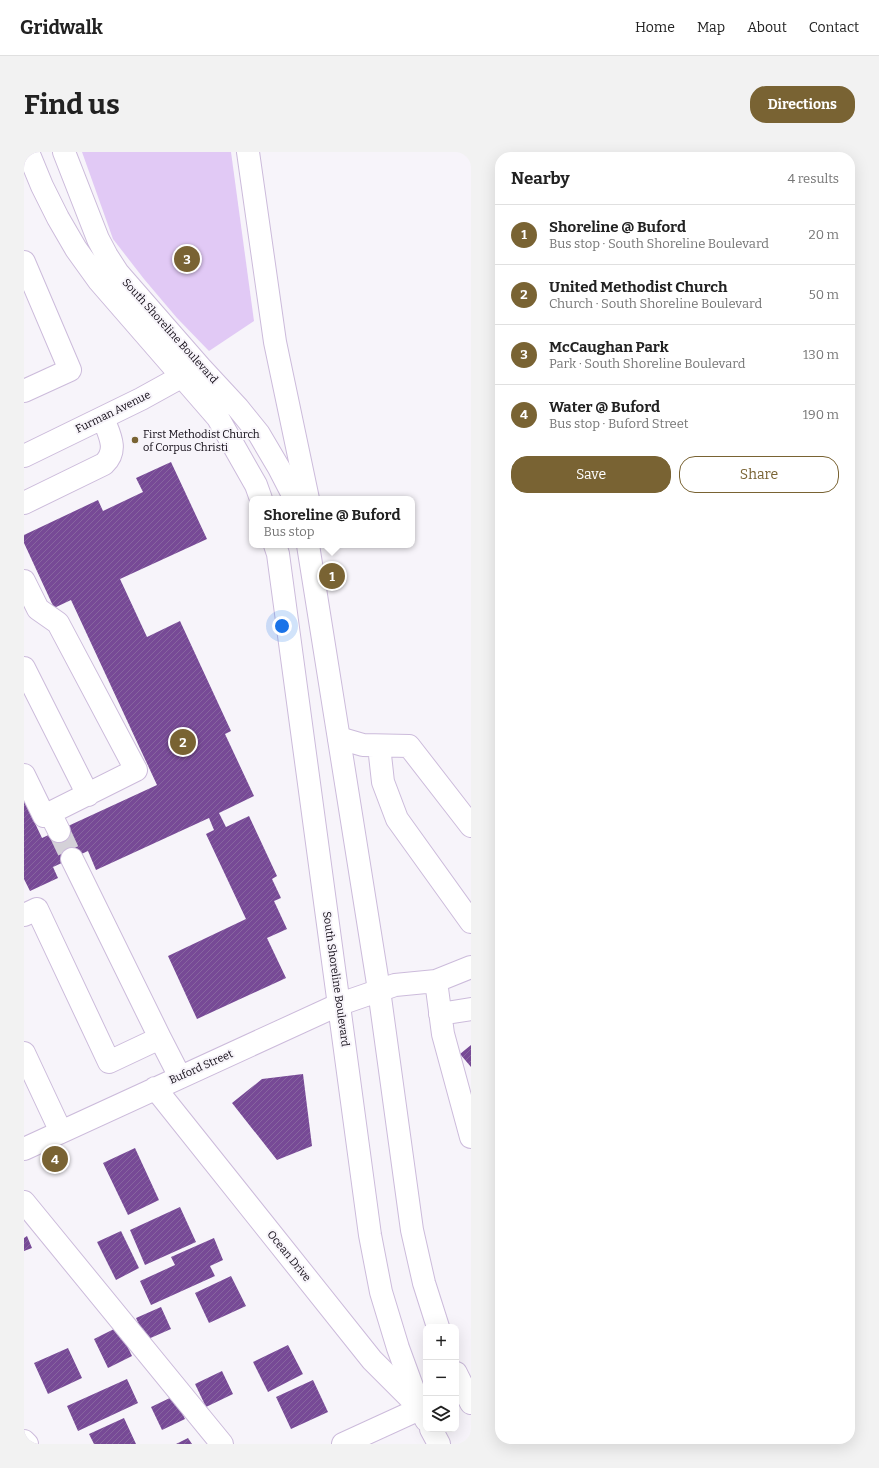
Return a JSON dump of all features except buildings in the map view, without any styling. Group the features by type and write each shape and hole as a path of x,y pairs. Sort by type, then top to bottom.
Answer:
{"main road":[{"name":"South Shoreline Boulevard","path":"64,152 98,239 107,256 191,372 256,485 260,496"},
{"path":"248,152 275,342 307,496"},
{"name":"South Shoreline Boulevard","path":"30,167 76,249 99,281 191,372 238,408 259,434 280,468 294,496"},
{"path":"24,262 70,370 24,391"},
{"name":"Furman Avenue","path":"24,456 103,418 191,372"},
{"path":"24,503 104,464 109,459 112,453 110,438 103,418"},
{"name":"South Shoreline Boulevard","path":"276,548 340,1004 370,1235 381,1292 398,1348 423,1409"},
{"path":"310,548 379,990 412,1230 424,1283 437,1324"},
{"path":"24,581 38,609 58,623 136,770 88,795 54,822 44,816 24,775"},
{"path":"24,668 88,795"},
{"path":"339,738 363,745 409,746 471,826"},
{"path":"379,746 384,782 397,819 471,922"},
{"path":"72,859 180,1077"},
{"path":"24,915 37,909 109,1062 160,1038"},
{"name":"Buford Street","path":"24,1149 340,1004 396,984 436,981 471,967"},
{"path":"436,981 443,1034 448,1057 470,1127"},
{"path":"440,1014 471,1009"},
{"path":"24,1054 61,1132"},
{"name":"Ocean Drive","path":"155,1088 372,1360 423,1410"},
{"path":"24,1202 222,1444"},
{"path":"343,1444 423,1411"},
{"path":"433,1432 440,1444"},
{"path":"24,1441 27,1444"}],"shaded area":[{"path":"82,152 231,152 254,321 209,351 177,318 113,239"}],"tunnel":[{"path":"59,831 72,859"}],"place":[{"name":"McCaughan Park","path":"187,259"},
{"name":"First Methodist Church of Corpus Christi","path":"135,440"},
{"name":"Shoreline @ Buford","path":"332,576"},
{"name":"United Methodist Church","path":"183,742"},
{"name":"Water @ Buford","path":"55,1159"}]}
